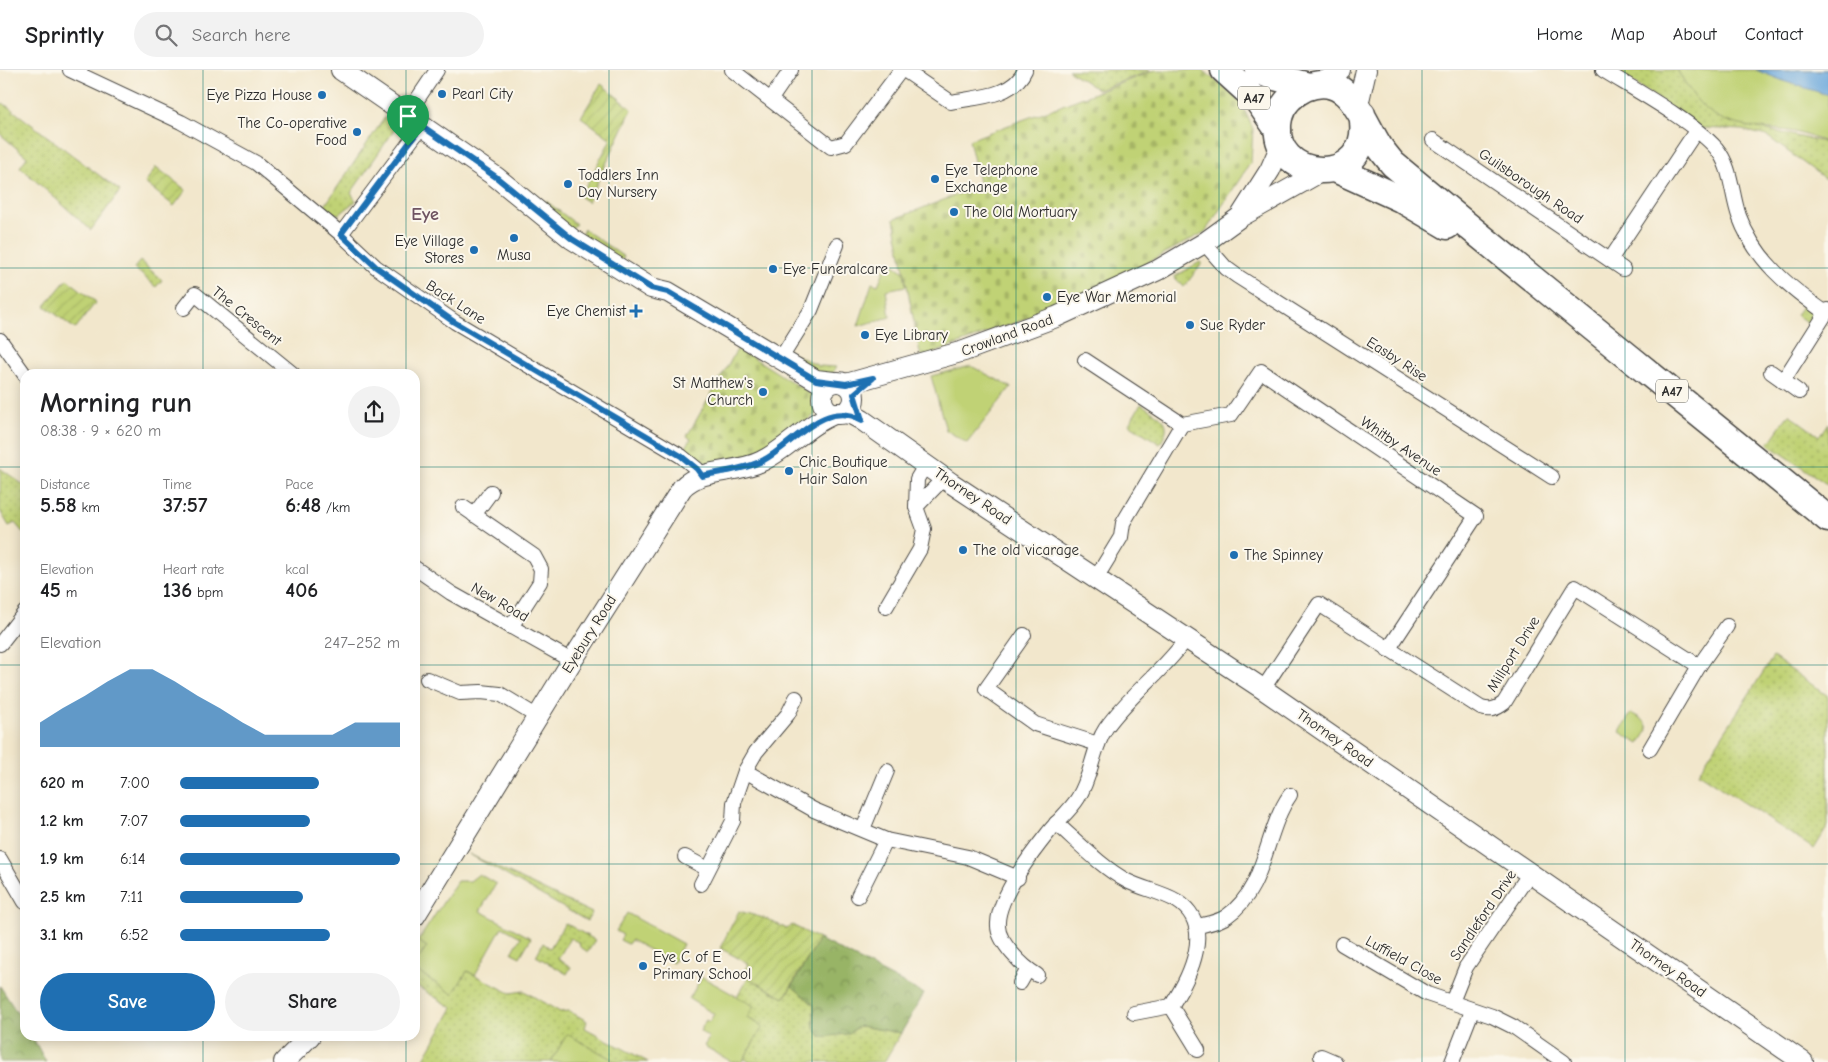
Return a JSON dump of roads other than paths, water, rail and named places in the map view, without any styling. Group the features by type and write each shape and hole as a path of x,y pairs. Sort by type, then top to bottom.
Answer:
{"highway":[{"name":"A47","path":"1224,70 1258,101 1280,137"},
{"name":"A47","path":"1258,70 1323,80"},
{"path":"1323,80 1348,94 1360,109 1365,127 1363,141 1357,153 1347,163 1329,170 1310,170 1298,164 1280,137 1284,107 1291,97 1323,80"},
{"name":"A47","path":"1360,109 1379,146 1393,164 1515,266 1612,342 1828,519"},
{"name":"A47","path":"1329,170 1401,199 1515,266"}],"street":[{"name":"Back Lane","path":"70,70 181,122 256,164 341,234 376,267 454,322 681,456 697,469 702,476"},
{"path":"341,70 496,177 556,227 602,259 651,288 668,292 781,358 835,397"},
{"path":"341,234 414,121 437,70"},
{"path":"732,70 831,147 846,143 902,70 951,102 1009,90 1021,79 1025,70"},
{"path":"771,99 791,70"},
{"path":"1360,109 1366,70"},
{"path":"1603,70 1696,130 1715,148 1726,164 1739,215 1753,246 1792,288 1827,312 1783,381"},
{"path":"1610,260 1696,130"},
{"name":"Crowland Road","path":"1240,218 1270,170 1280,137"},
{"name":"Guilsborough Road","path":"1433,140 1448,145 1623,269"},
{"name":"Crowland Road","path":"835,397 873,378 964,351 1056,317 1158,270 1204,243 1240,218 1329,170"},
{"name":"Easby Rise","path":"1204,243 1226,268 1552,477"},
{"path":"781,358 811,310 837,245"},
{"name":"The Crescent","path":"184,308 196,294 287,369"},
{"path":"0,340 21,369"},
{"path":"1085,360 1182,424 1123,523 1121,537 1096,578"},
{"name":"Whitby Avenue","path":"1182,424 1231,415 1260,371 1476,516 1388,650"},
{"path":"1771,372 1798,392"},
{"name":"Eyebury Road","path":"420,908 572,661 682,488 689,481 702,476 743,468 763,461 835,397"},
{"name":"Thorney Road","path":"835,397 862,420 926,464 1263,689 1804,1062"},
{"path":"886,607 920,549 924,529 916,507 917,479 926,464"},
{"path":"916,507 945,477"},
{"path":"491,492 469,511 534,556 541,569 540,582 511,627"},
{"name":"New Road","path":"420,571 511,627 572,661"},
{"name":"Millport Drive","path":"1263,689 1319,604 1481,708 1489,710 1498,708 1504,704 1575,587 1699,666"},
{"path":"0,644 20,618"},
{"path":"1650,749 1699,666 1727,626"},
{"path":"1024,635 986,689 1035,724 1098,744"},
{"path":"1020,982 1032,972 1008,949 997,926 1002,904 1033,852 1077,799 1087,780 1098,744 1124,704 1174,657 1188,638"},
{"path":"427,679 460,693 481,692 500,694 538,717"},
{"path":"701,884 733,821 734,803 745,771 756,752 788,714 796,698"},
{"path":"745,771 814,810 886,840 968,857 1018,878"},
{"path":"863,829 888,771"},
{"path":"1198,926 1226,917 1241,902 1258,876 1282,806 1290,795"},
{"path":"1056,823 1097,860 1127,881 1177,901 1186,909 1198,926 1197,948 1185,986 1171,1006 1134,1013"},
{"path":"858,896 886,840"},
{"path":"685,857 708,869"},
{"path":"0,858 20,893"},
{"name":"Sandleford Drive","path":"1452,1002 1466,967 1530,873"},
{"name":"Luffield Close","path":"1342,944 1427,994 1492,1016 1514,1027 1564,1062"},
{"path":"1171,1006 1198,1050"},
{"path":"1452,1062 1472,1010"},
{"path":"284,1062 305,1041"},
{"path":"1321,1056 1335,1062"}],"water":[{"path":"1756,70 1828,70 1828,95 1786,82"}],"place":[{"name":"Pearl City","path":"442,94"},
{"name":"Eye Pizza House","path":"322,95"},
{"name":"The Co-operative Food","path":"357,132"},
{"name":"Eye Telephone Exchange","path":"935,179"},
{"name":"Toddlers Inn Day Nursery","path":"568,184"},
{"name":"The Old Mortuary","path":"954,212"},
{"name":"Musa","path":"514,238"},
{"name":"Eye Village Stores","path":"474,250"},
{"name":"Eye Funeralcare","path":"773,269"},
{"name":"Eye War Memorial","path":"1047,297"},
{"name":"Eye Chemist","path":"636,311"},
{"name":"Sue Ryder","path":"1190,325"},
{"name":"Eye Library","path":"865,335"},
{"name":"St Matthew's Church","path":"763,392"},
{"name":"Chic Boutique Hair Salon","path":"789,471"},
{"name":"The old vicarage","path":"963,550"},
{"name":"The Spinney","path":"1234,555"},
{"name":"Eye C of E Primary School","path":"643,966"}],"district":[{"name":"Eye","path":"425,214"}]}
